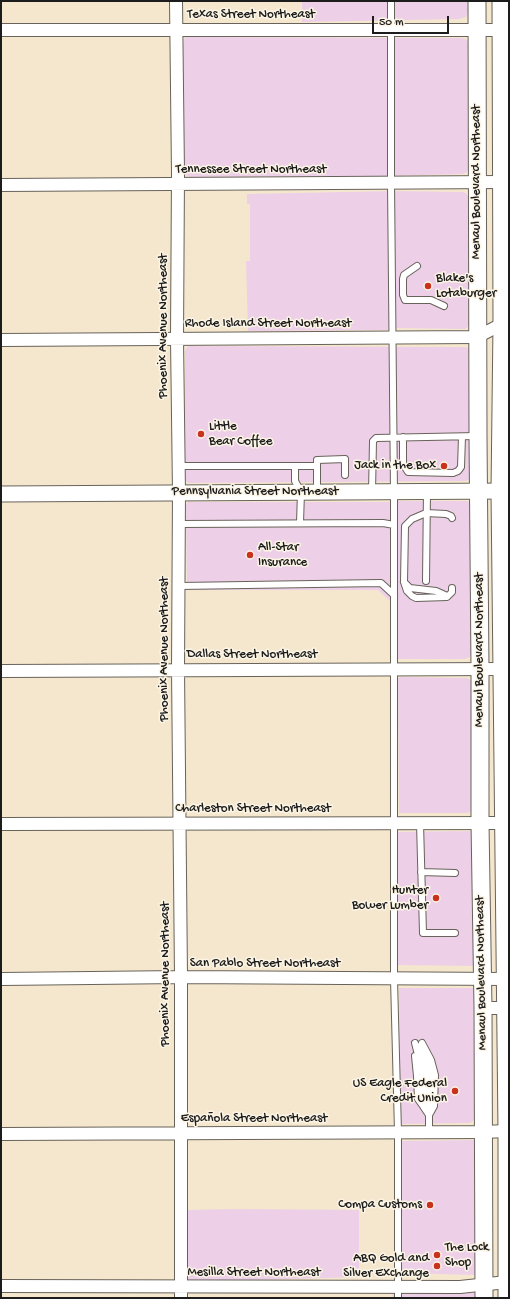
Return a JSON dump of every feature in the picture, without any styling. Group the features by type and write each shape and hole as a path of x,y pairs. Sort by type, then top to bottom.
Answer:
{"main road":[{"name":"Menaul Boulevard Northeast","path":"477,1 477,337 470,437 478,491 484,1291"},
{"name":"Menaul Boulevard Northeast","path":"501,1 501,30 505,53 505,680 507,823 506,979 508,1070 508,1287"}],"street":[{"name":"Phoenix Avenue Northeast","path":"176,1 178,185 177,339 179,493 178,669 181,977 181,1292"},
{"name":"Texas Street Northeast","path":"1,30 501,30"},
{"name":"Tennessee Street Northeast","path":"1,185 476,183 504,187"},
{"name":"Rhode Island Street Northeast","path":"1,340 477,337 505,324"},
{"name":"Pennsylvania Street Northeast","path":"1,494 505,491"},
{"name":"Dallas Street Northeast","path":"1,670 480,669 505,680"},
{"name":"Charleston Street Northeast","path":"1,824 507,823"},
{"name":"San Pablo Street Northeast","path":"1,979 181,977 506,979"},
{"path":"482,1008 507,1008"},
{"name":"Española Street Northeast","path":"1,1134 508,1131"},
{"name":"Mesilla Street Northeast","path":"1,1286 181,1292 398,1292 460,1287 484,1291 508,1287"}],"lane":[{"path":"390,1 394,492 394,979 398,1132 398,1292"},
{"path":"417,266 404,275 403,295 405,300 431,300 444,306"},
{"path":"372,492 373,441 376,438 393,437 403,437 470,437 461,467 458,471 452,473 408,472 404,464 403,437"},
{"path":"317,492 317,460 345,459 345,474"},
{"path":"178,466 317,466"},
{"path":"295,466 295,481 300,492 300,523"},
{"path":"426,581 427,491"},
{"path":"452,518 446,514 426,513 412,520 405,526 404,582 410,588 436,591 447,596 452,592 452,588"},
{"path":"179,524 383,523 394,525"},
{"path":"178,586 381,583 394,595"},
{"path":"420,823 423,933 455,933"},
{"path":"421,872 455,873"},
{"path":"429,1115 423,1106 423,1074 417,1043 431,1060 435,1075 434,1106 429,1115 429,1132"}],"shaded area":[{"path":"302,1 468,1 468,12 466,17 459,19 302,22"},
{"path":"185,37 466,39 468,43 468,171 464,174 386,176 190,177 184,174 183,169 183,43"},
{"path":"393,191 462,192 466,193 468,196 469,326 465,329 393,328 387,330 248,331 246,261 250,261 250,204 247,204 247,194"},
{"path":"187,347 468,348 470,352 470,478 469,480 465,481 188,483 185,480 185,351"},
{"path":"396,501 467,501 470,503 470,657 465,659 398,659"},
{"path":"188,502 389,502 392,504 391,602 378,590 187,590 186,505"},
{"path":"400,677 467,678 472,683 472,810 468,813 399,813 398,679"},
{"path":"475,831 474,966 396,965 396,832"},
{"path":"399,988 473,988 475,1119 470,1123 400,1124"},
{"path":"474,1140 476,1275 401,1273 401,1141"},
{"path":"187,1210 359,1210 359,1277 187,1282"},
{"path":"476,1292 476,1298 393,1298 392,1294"}],"place":[{"name":"Blake's Lotaburger","path":"428,286"},
{"name":"Little Bear Coffee","path":"201,434"},
{"name":"Jack in the Box","path":"444,466"},
{"name":"All-Star Insurance","path":"250,555"},
{"name":"Hunter Bower Lumber","path":"436,898"},
{"name":"US Eagle Federal Credit Union","path":"455,1091"},
{"name":"Compa Customs","path":"430,1205"},
{"name":"The Lock Shop","path":"437,1255"},
{"name":"ABQ Gold and Silver Exchange","path":"437,1266"}]}
